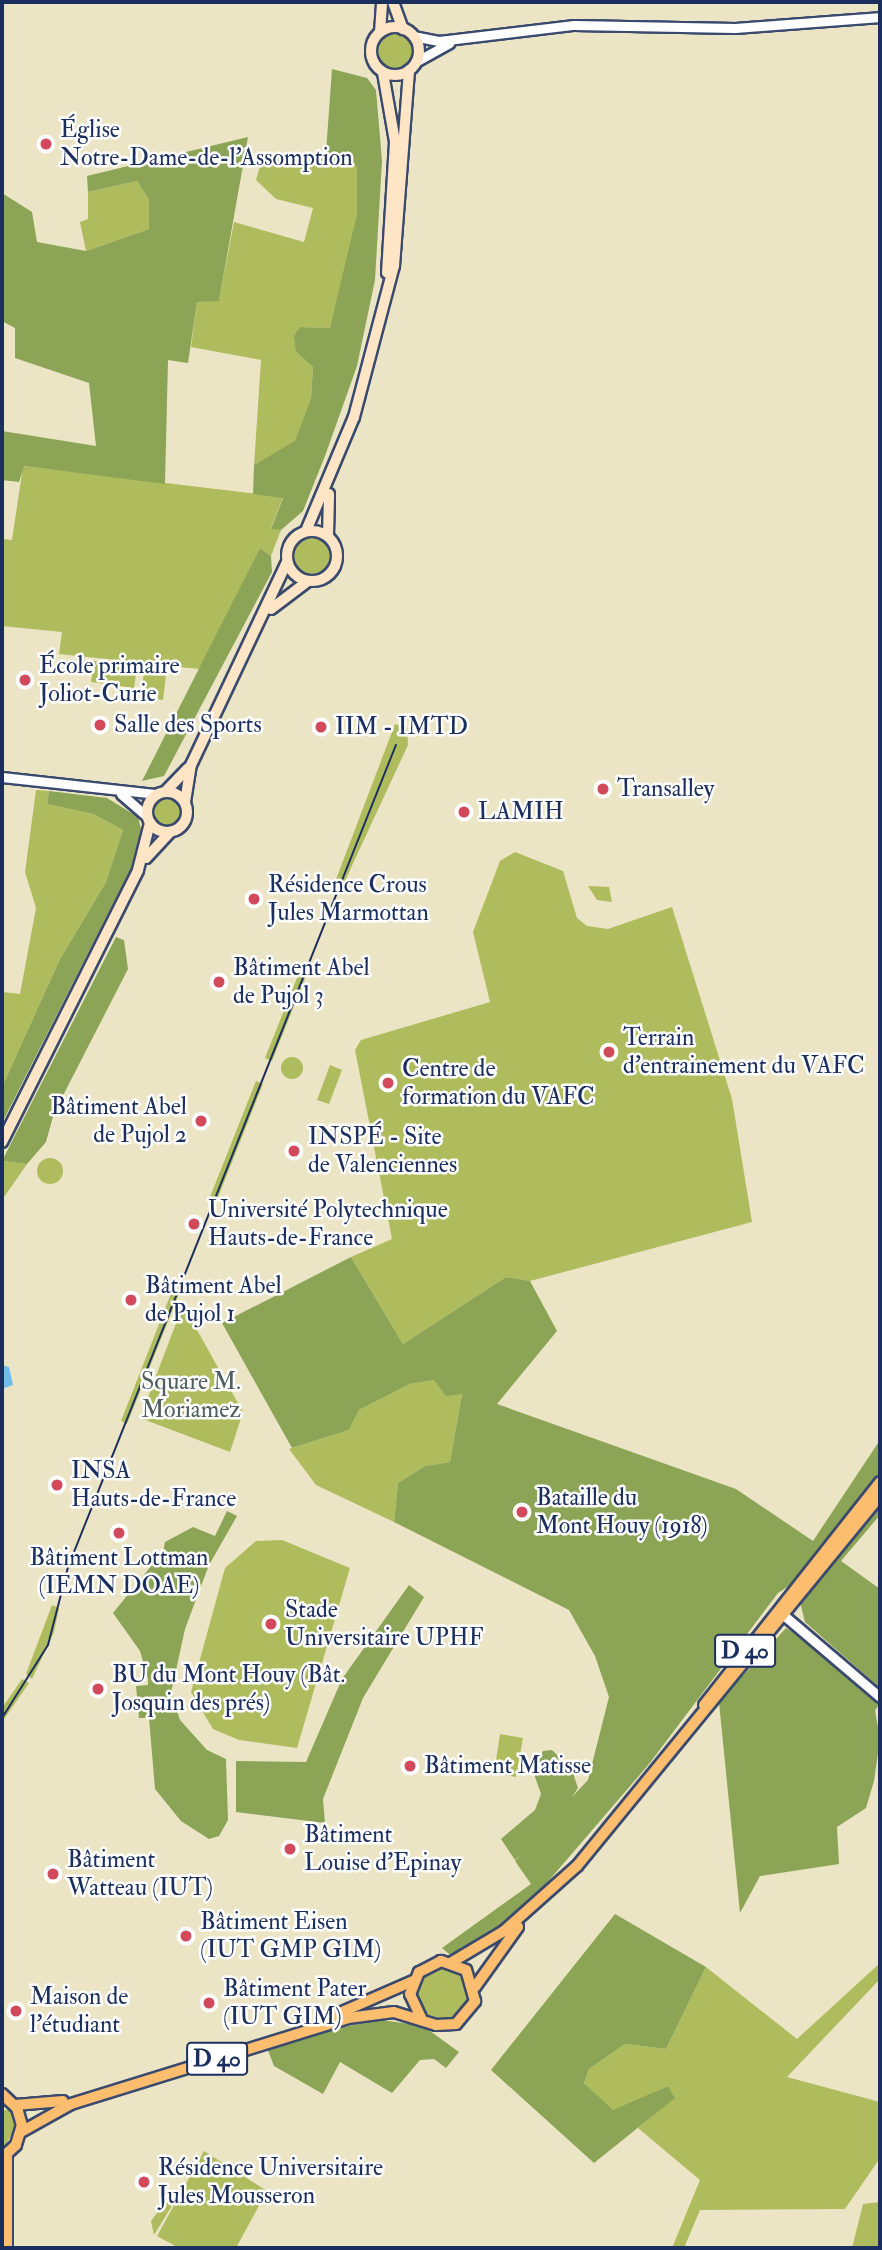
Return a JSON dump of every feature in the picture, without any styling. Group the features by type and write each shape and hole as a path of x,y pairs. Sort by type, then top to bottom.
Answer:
{"main road":[{"path":"382,2 380,32 371,53 383,72 395,150 384,309"},
{"path":"2,1142 138,870 170,832 186,820 184,802 191,765 266,615 287,562 290,542 306,531 333,477 384,309 399,234 409,71 417,61 413,36 403,29 393,2"},
{"path":"380,32 403,29"},
{"path":"383,72 409,71"},
{"path":"266,615 308,581 324,579 335,566 337,551 328,536 333,477"},
{"path":"306,531 328,536"},
{"path":"287,562 308,581"},
{"path":"138,870 148,820 161,793 191,765"},
{"path":"161,793 184,802"},
{"path":"148,820 170,832"},
{"name":"D 40","path":"475,1987 497,1949 549,1894 673,1750 880,1482"},
{"name":"D 40","path":"781,1612 880,1496"},
{"name":"D 40","path":"452,1962 498,1935 549,1894"},
{"path":"452,1962 468,1972 475,1987 473,2007 459,2022 439,2026 421,2018 411,2001 413,1981 426,1966 452,1962"},
{"name":"D 40","path":"15,2105 82,2096 328,2018 413,1981"},
{"name":"D 40","path":"21,2132 71,2104 348,2018 394,2012 421,2018"},
{"path":"2,2094 15,2105 21,2132 4,2157 7,2248"}],"street":[{"path":"413,36 464,38 583,25 735,28 880,18"},
{"path":"417,61 464,38"},
{"path":"2,777 161,793"},
{"path":"113,790 148,820"},
{"path":"781,1612 880,1697"}],"green space":[{"path":"395,34 408,39 413,52 408,65 395,70 382,65 377,52 382,39"},
{"path":"332,69 367,78 376,90 382,161 375,280 357,366 303,511 281,530 271,529 283,498 253,494 254,465 295,441 311,398 313,367 296,352 294,336 300,327 330,328 357,214 357,167 326,152"},
{"path":"248,137 219,301 197,302 188,363 168,360 165,484 24,466 19,482 2,480 2,431 96,446 89,383 15,358 15,328 2,321 2,193 32,212 37,242 86,251 149,229 149,200 137,181 88,192 87,176"},
{"path":"326,152 358,167 357,214 346,270 330,328 300,327 296,352 313,367 311,398 295,442 254,465 261,360 191,347 197,302 219,300 234,222 304,242 313,208 276,199 256,180 262,159"},
{"path":"137,181 149,200 149,229 86,251 80,222 88,219 88,192"},
{"path":"23,466 283,497 271,528 281,530 271,556 260,548 201,669 167,666 163,700 141,697 145,663 59,654 62,632 2,626 2,539 12,540"},
{"path":"312,537 326,542 331,556 326,570 312,575 298,570 293,556 298,542"},
{"path":"260,548 271,556 272,572 164,776 142,781"},
{"path":"94,661 137,667 134,688 91,682"},
{"path":"395,724 407,727 408,745 343,885 335,882"},
{"path":"36,790 49,791 47,804 93,814 123,830 106,882 60,959 2,1087 2,992 20,994 36,908 25,872"},
{"path":"49,791 107,798 138,817 142,833 132,866 2,1123 2,1087 60,959 106,882 123,830 93,814 47,804"},
{"path":"167,798 177,802 181,812 177,822 167,826 157,822 153,812 157,802"},
{"path":"515,852 563,871 577,918 587,926 608,929 672,907 732,1099 752,1222 530,1281 506,1277 403,1344 351,1257 392,1239 355,1050 361,1040 490,1002 473,932 500,861"},
{"path":"588,886 609,887 612,902 597,900"},
{"path":"116,937 124,940 128,969 54,1113 46,1142 27,1164 2,1161"},
{"path":"301,968 308,971 272,1061 265,1058"},
{"path":"292,1057 300,1060 303,1068 300,1076 292,1079 284,1076 281,1068 284,1060"},
{"path":"330,1065 342,1070 329,1104 317,1100"},
{"path":"256,1081 263,1084 215,1205 208,1202"},
{"path":"50,1158 59,1162 63,1171 59,1180 50,1184 41,1180 37,1171 41,1162"},
{"path":"2,1161 27,1164 2,1200"},
{"path":"351,1257 403,1344 506,1277 530,1281 557,1331 497,1404 736,1489 813,1541 880,1440 880,1475 795,1582 778,1593 649,1764 533,1899 465,1952 450,1955 442,1948 531,1884 515,1861 521,1854 515,1860 501,1839 535,1810 541,1794 533,1771 543,1751 552,1750 572,1770 578,1788 572,1797 588,1780 609,1697 595,1656 569,1610 394,1522 398,1483 425,1466 450,1462 462,1394 446,1396 434,1380 410,1384 359,1410 349,1430 292,1448 222,1323"},
{"path":"172,1291 179,1294 127,1424 121,1421"},
{"name":"Square M. Moriamez","path":"183,1305 243,1412 230,1452 140,1418"},
{"path":"434,1380 462,1394 450,1462 425,1466 398,1483 394,1522 316,1485 289,1449 349,1430 359,1410 410,1384"},
{"path":"880,1504 880,1515 841,1561 880,1589 880,1688 805,1622 800,1602"},
{"path":"227,1511 237,1516 209,1565 185,1629 171,1693 180,1720 207,1750 226,1759 228,1820 219,1836 209,1839 181,1821 155,1789 149,1718 139,1718 136,1686 148,1685 148,1679 140,1651 113,1613 152,1565 160,1566 165,1542 193,1527 215,1536"},
{"name":"Stade Universitaire UPHF","path":"282,1540 350,1568 297,1748 239,1740 213,1729 191,1692 225,1568 256,1541"},
{"path":"409,1585 424,1597 363,1698 323,1799 325,1823 236,1812 236,1761 306,1762 342,1679"},
{"path":"52,1605 59,1608 54,1632 32,1679 26,1674"},
{"path":"786,1628 816,1646 880,1704 875,1710 880,1739 874,1781 866,1808 837,1827 839,1864 760,1876 740,1913 719,1702"},
{"path":"22,1679 29,1683 2,1722 2,1708"},
{"path":"500,1734 523,1738 516,1777 494,1773"},
{"path":"615,1914 706,1967 666,2049 625,2044 589,2069 584,2083 613,2110 668,2086 675,2098 594,2163 491,2070"},
{"path":"880,1963 880,1979 787,2077 880,2102 880,2158 845,2209 700,2210 684,2248 672,2248 700,2180 638,2128 674,2097 668,2086 613,2111 584,2083 589,2069 625,2044 666,2049 706,1967 797,2039"},
{"path":"443,1968 453,1970 461,1976 467,1984 467,2004 461,2012 453,2018 443,2020 433,2018 425,2012 419,2004 417,1994 419,1984 425,1976 433,1970"},
{"path":"375,2019 423,2026 459,2052 446,2068 434,2059 420,2060 392,2093 340,2062 323,2094 274,2066 267,2048"},
{"path":"2,2110 11,2110 16,2126 2,2152"},
{"path":"204,2151 267,2191 236,2248 179,2248 157,2236"},
{"path":"167,2199 175,2201 154,2235 151,2221"},
{"path":"880,2202 880,2248 852,2248 863,2204"}],"water":[{"path":"2,1365 9,1367 13,1385 2,1389"}],"tram line":[{"path":"2,1718 48,1645 68,1567 396,745"}],"place":[{"name":"Église Notre-Dame-de-l'Assomption","path":"46,144"},
{"name":"École primaire Joliot-Curie","path":"25,680"},
{"name":"Salle des Sports","path":"100,725"},
{"name":"IIM - IMTD","path":"321,727"},
{"name":"Transalley","path":"603,789"},
{"name":"LAMIH","path":"464,812"},
{"name":"Résidence Crous Jules Marmottan","path":"254,899"},
{"name":"Bâtiment Abel de Pujol 3","path":"219,982"},
{"name":"Terrain d'entrainement du VAFC","path":"609,1052"},
{"name":"Centre de formation du VAFC","path":"388,1083"},
{"name":"Bâtiment Abel de Pujol 2","path":"201,1121"},
{"name":"INSPÉ - Site de Valenciennes","path":"294,1151"},
{"name":"Université Polytechnique Hauts-de-France","path":"194,1224"},
{"name":"Bâtiment Abel de Pujol 1","path":"131,1300"},
{"name":"INSA Hauts-de-France","path":"57,1485"},
{"name":"Bataille du Mont Houy (1918)","path":"522,1512"},
{"name":"Bâtiment Lottman (IEMN DOAE)","path":"119,1533"},
{"name":"Stade Universitaire UPHF","path":"271,1624"},
{"name":"BU du Mont Houy (Bât. Josquin des prés)","path":"98,1689"},
{"name":"Bâtiment Matisse","path":"410,1766"},
{"name":"Bâtiment Louise d'Epinay","path":"290,1849"},
{"name":"Bâtiment Watteau (IUT)","path":"53,1874"},
{"name":"Bâtiment Eisen (IUT GMP GIM)","path":"186,1936"},
{"name":"Bâtiment Pater (IUT GIM)","path":"209,2003"},
{"name":"Maison de l'étudiant","path":"16,2011"},
{"name":"Résidence Universitaire Jules Mousseron","path":"144,2182"}]}
